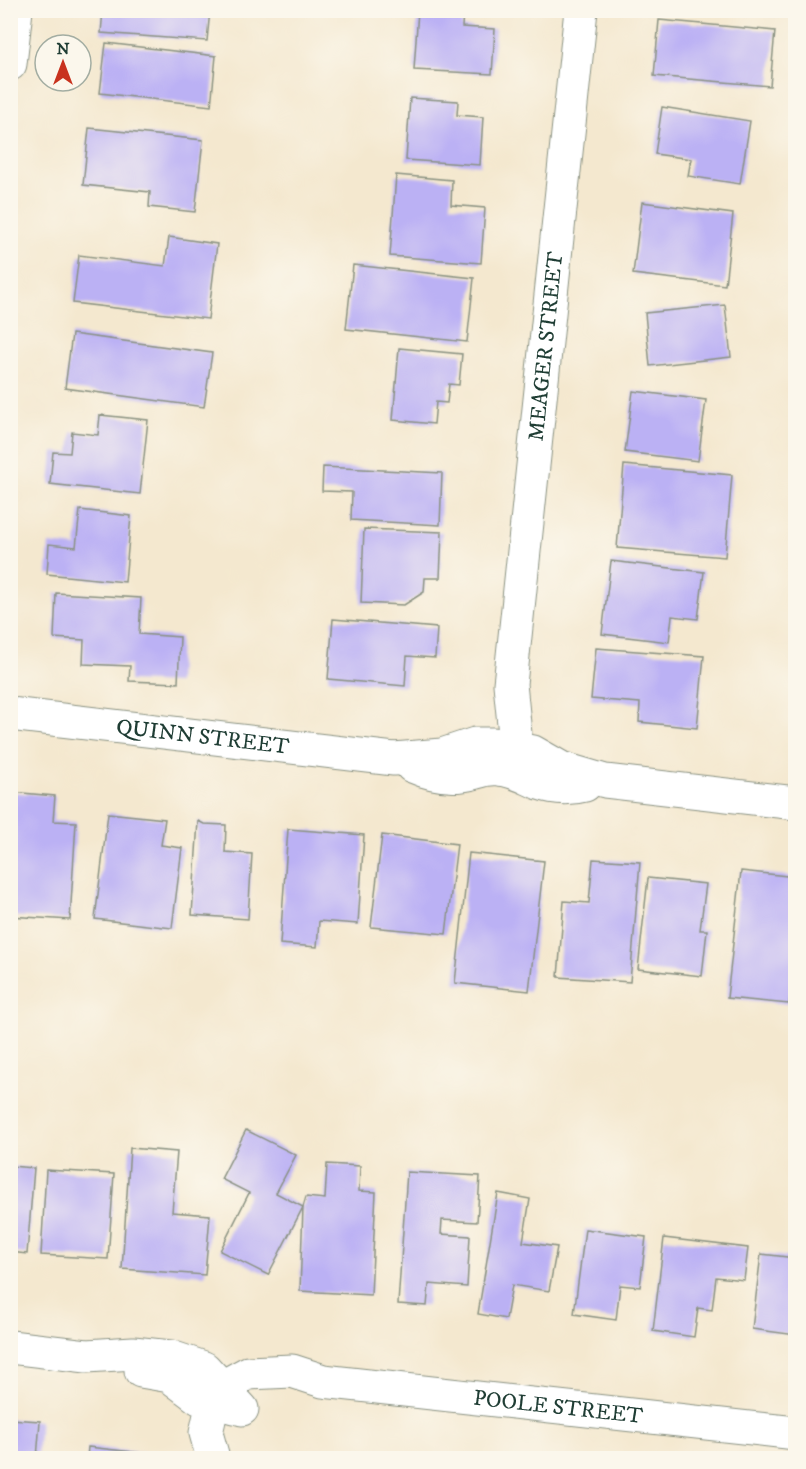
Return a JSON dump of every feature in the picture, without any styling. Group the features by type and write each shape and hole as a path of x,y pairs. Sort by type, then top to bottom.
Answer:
{"street":[{"path":"10,64 16,10"},
{"name":"MEAGER STREET","path":"502,753 496,720 510,684 581,10"},
{"name":"QUINN STREET","path":"10,714 394,759 429,774 463,775 486,768 502,753 515,772 542,784 571,788 605,781 795,803"},
{"path":"10,1347 87,1356 133,1353 171,1357 204,1368 223,1398 232,1429 221,1458"},
{"name":"POOLE STREET","path":"223,1398 260,1396 283,1387 323,1381 795,1433"},
{"path":"213,1458 206,1432 223,1398"}],"building":[{"path":"103,10 210,10 207,41 101,33"},
{"path":"418,10 463,10 462,27 495,29 492,74 414,70"},
{"path":"745,10 796,10 796,17 745,14"},
{"path":"659,20 775,31 770,86 654,76"},
{"path":"106,43 216,56 211,106 100,93"},
{"path":"410,98 458,101 457,115 483,117 480,165 406,160"},
{"path":"662,107 750,121 740,184 688,176 691,159 655,154"},
{"path":"89,128 203,140 195,212 149,207 150,192 83,185"},
{"path":"396,175 452,180 451,205 485,208 481,263 390,256"},
{"path":"642,202 733,214 725,285 633,274"},
{"path":"169,237 217,244 208,319 73,303 79,255 165,266"},
{"path":"353,265 474,278 467,342 346,329"},
{"path":"725,305 731,357 650,366 645,313"},
{"path":"72,334 212,353 204,407 65,388"},
{"path":"399,348 462,354 459,385 449,384 447,403 436,402 434,424 393,420"},
{"path":"633,391 706,400 698,461 625,452"},
{"path":"100,415 148,420 140,494 50,484 53,452 70,453 72,432 98,435"},
{"path":"624,465 732,475 725,557 617,548"},
{"path":"323,467 442,473 440,525 351,520 352,492 322,491"},
{"path":"80,510 131,516 125,582 47,574 49,544 76,547"},
{"path":"364,529 442,532 440,578 425,578 424,592 404,605 361,603"},
{"path":"611,561 704,572 698,619 672,616 669,642 602,634"},
{"path":"56,593 141,598 139,634 180,637 178,683 129,681 130,666 83,664 84,640 54,638"},
{"path":"333,619 437,628 435,658 407,656 405,686 328,679"},
{"path":"596,648 704,656 697,728 639,722 640,703 591,699"},
{"path":"11,792 55,796 53,821 76,822 70,920 10,916"},
{"path":"108,813 165,819 161,845 182,848 172,928 95,919"},
{"path":"198,821 204,824 226,825 225,852 252,854 248,919 192,915"},
{"path":"288,829 364,835 358,924 319,921 317,947 280,944"},
{"path":"382,835 457,844 446,934 371,927"},
{"path":"469,853 544,861 529,991 455,983"},
{"path":"593,859 640,862 630,982 558,977 564,901 589,903"},
{"path":"741,871 796,877 796,947 789,1004 727,998"},
{"path":"648,878 706,884 700,930 707,930 702,976 638,969"},
{"path":"246,1130 296,1155 276,1193 303,1207 268,1275 220,1251 249,1193 221,1179"},
{"path":"130,1148 177,1152 172,1212 210,1215 205,1275 122,1269"},
{"path":"327,1164 360,1166 359,1191 376,1192 371,1295 300,1291 303,1207 306,1197 325,1199"},
{"path":"10,1166 34,1168 27,1254 10,1252"},
{"path":"46,1170 114,1174 108,1259 41,1255"},
{"path":"407,1172 480,1176 477,1222 442,1220 441,1234 470,1236 467,1287 429,1284 427,1306 398,1304"},
{"path":"498,1193 530,1199 523,1242 557,1247 549,1291 512,1285 506,1319 478,1314"},
{"path":"585,1229 646,1237 640,1287 620,1285 616,1320 574,1314"},
{"path":"664,1238 748,1248 744,1280 716,1277 712,1310 698,1308 694,1337 653,1331"},
{"path":"761,1254 796,1258 796,1335 752,1329"},
{"path":"10,1419 40,1421 37,1458 10,1458"},
{"path":"88,1447 151,1454 150,1458 87,1458"}]}
